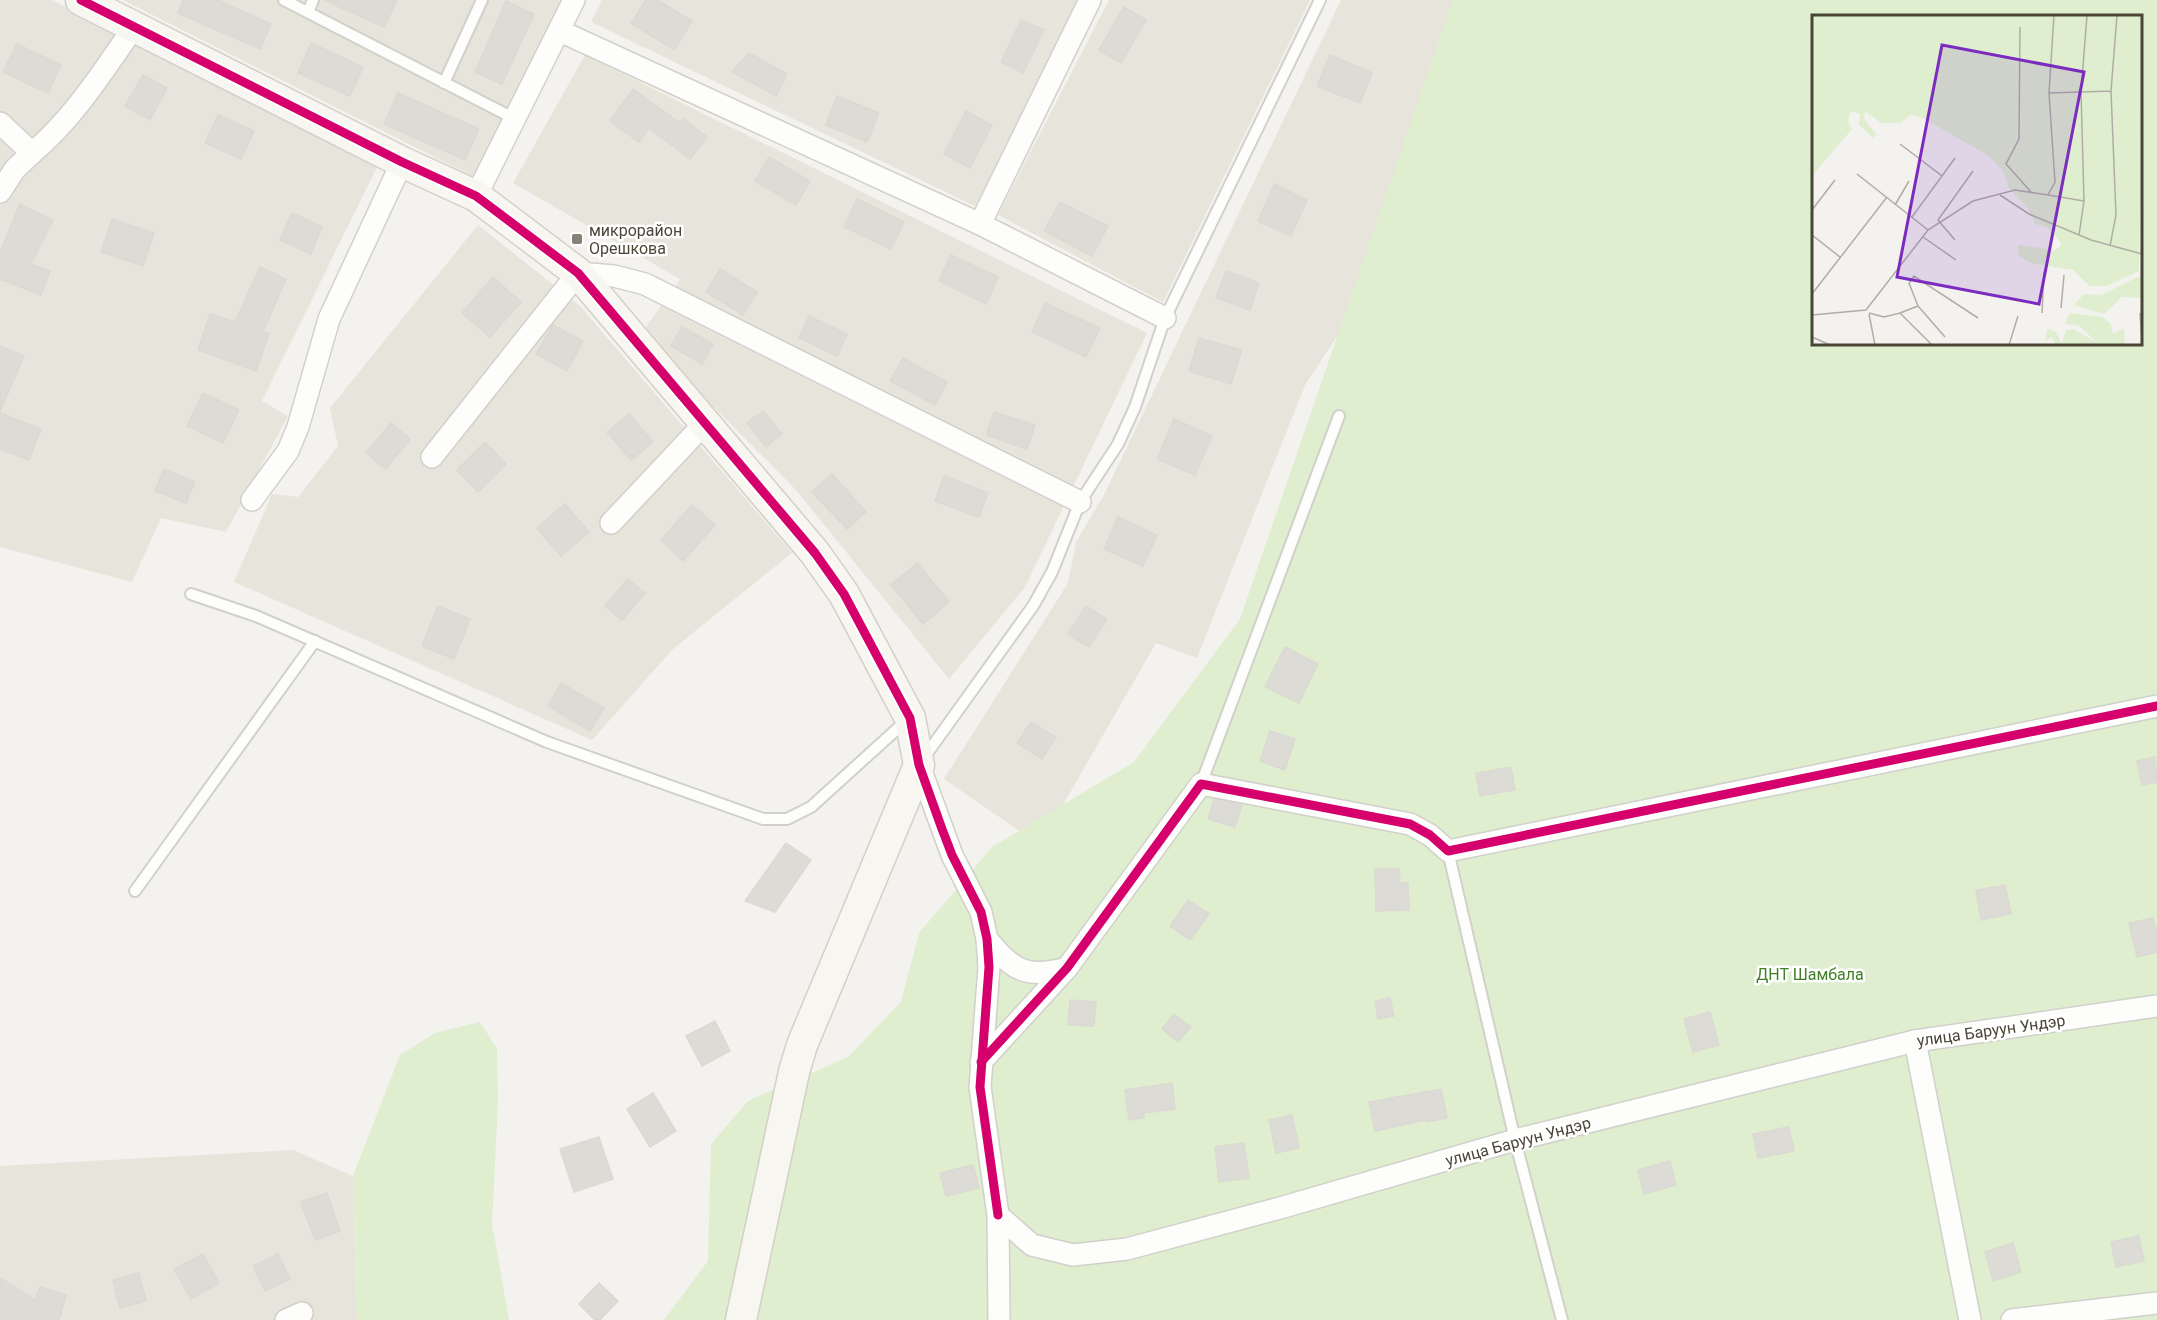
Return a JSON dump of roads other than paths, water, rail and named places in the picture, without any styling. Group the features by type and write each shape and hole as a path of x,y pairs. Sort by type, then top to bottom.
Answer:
{"street":[{"path":"81,0 402,162 477,196 578,273 821,562 844,594 910,718 919,765 952,855 981,912 987,939 989,967 980,1087 998,1215 999,1320"},
{"path":"477,196 574,0"},
{"path":"980,224 1090,0"},
{"path":"0,192 15,169 54,135 69,118 134,27"},
{"path":"560,31 980,224 1165,318"},
{"path":"0,123 33,153"},
{"path":"252,500 288,451 298,427 329,319 402,162"},
{"path":"432,457 578,273"},
{"path":"578,273 614,276 645,284 1080,501"},
{"path":"611,523 704,424"},
{"path":"981,1062 1067,968 1201,784 1410,825 1430,835 1448,851 2157,706"},
{"path":"741,1320 802,1045 919,765"},
{"path":"987,939 1002,958 1022,971 1045,974 1067,968"},
{"name":"улица Баруун Ундэр","path":"998,1215 1032,1245 1073,1255 1127,1249 1280,1209 1515,1140 1915,1041 2157,1005"},
{"path":"1915,1041 1970,1320"},
{"path":"2012,1320 2157,1303"}],"lane":[{"path":"284,0 515,119"},
{"path":"308,12 313,0"},
{"path":"444,83 482,0"},
{"path":"919,765 1033,606 1052,572 1080,501 1118,444 1135,407 1165,318 1320,0"},
{"path":"1201,784 1339,416"},
{"path":"190,594 256,616 547,742 763,819 786,819 811,807 910,718"},
{"path":"135,891 315,641"},
{"path":"1448,851 1515,1140 1562,1320"}],"place":[{"name":"микрорайон Орешкова","path":"577,239"}],"park label":[{"name":"ДНТ Шамбала","path":"1810,974"}]}
